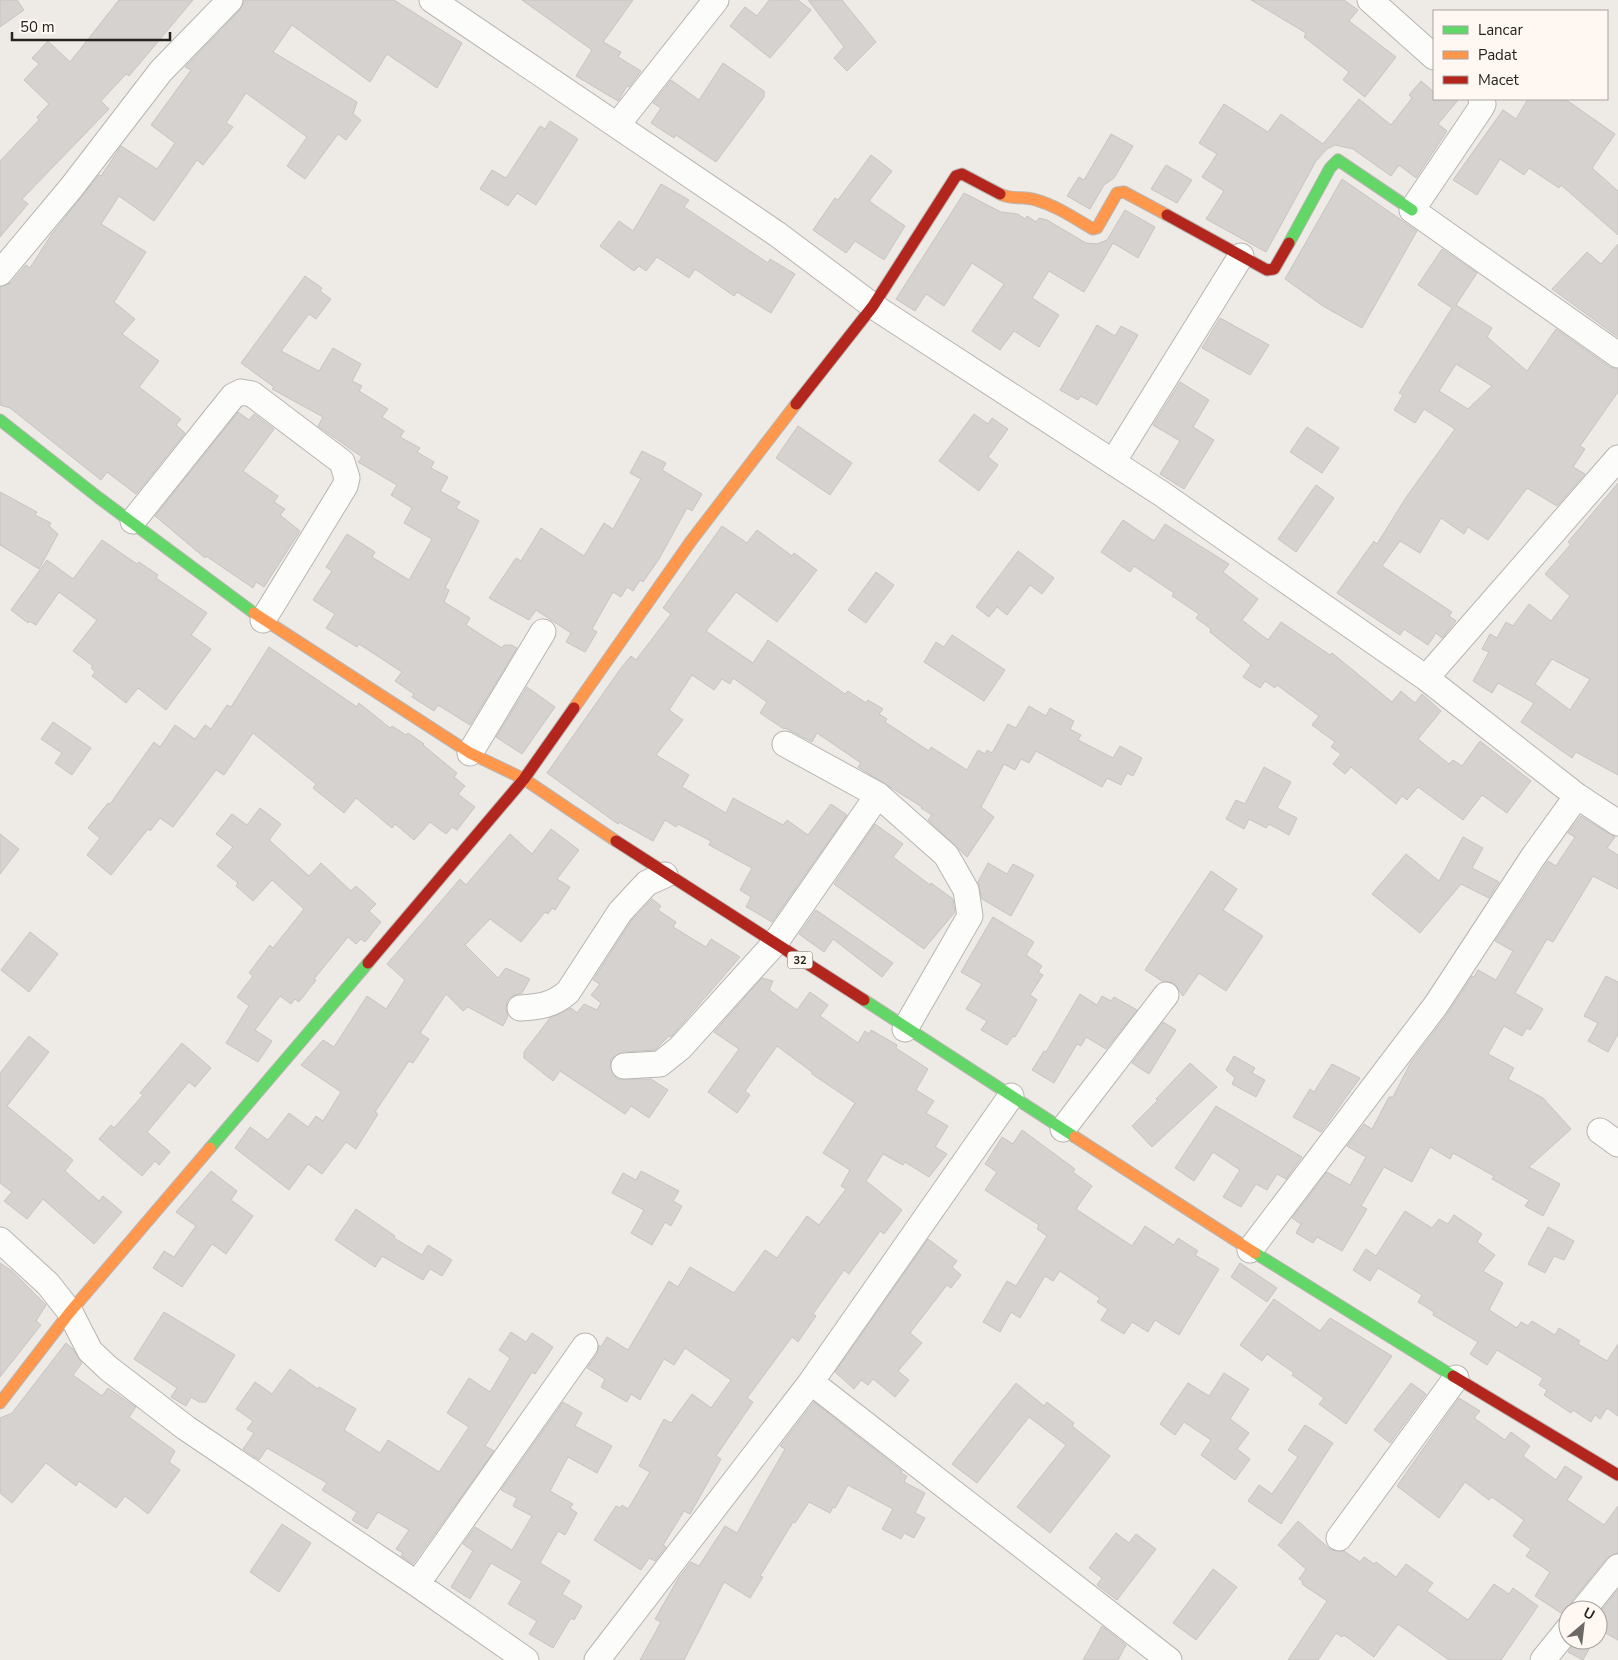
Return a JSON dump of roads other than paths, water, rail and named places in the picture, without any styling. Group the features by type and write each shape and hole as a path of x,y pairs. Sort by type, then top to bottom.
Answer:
{"main road":[{"path":"0,1403 70,1312 524,779 691,541 819,373 873,306 958,174 1008,198 1033,199 1049,204 1093,229 1096,228 1117,193 1124,192 1267,270 1274,269 1330,168 1338,160 1344,162 1412,210"},
{"name":"32","path":"0,420 99,498 133,521 263,620 470,753 524,779 665,875 775,943 905,1029 1250,1250 1456,1378 1618,1474"}],"street":[{"path":"0,273 70,188 161,71 230,0"},
{"path":"432,0 498,47 618,124 777,234 873,306 1113,462 1426,678 1576,796 1618,823"},
{"path":"618,124 716,0"},
{"path":"1370,0 1433,55"},
{"path":"1481,100 1483,104 1481,108 1412,210 1618,355"},
{"path":"1113,462 1241,256"},
{"path":"133,521 233,396 241,392 252,394 342,462 347,478 345,486 263,620"},
{"path":"1426,678 1618,458"},
{"path":"470,753 543,632"},
{"path":"785,744 878,795 946,854 966,890 970,916 905,1029"},
{"path":"624,1066 649,1066 666,1061 775,943 878,795"},
{"path":"1250,1250 1436,1005 1534,856 1576,796"},
{"path":"520,1008 540,1007 558,1001 568,992 620,912 647,883 665,875"},
{"path":"1062,1129 1166,996"},
{"path":"597,1660 811,1382 1011,1096"},
{"path":"0,1240 48,1284 70,1312 90,1351 108,1368 186,1428 526,1660"},
{"path":"417,1584 585,1346"},
{"path":"1339,1538 1456,1378"},
{"path":"811,1382 1169,1660"},
{"path":"1591,1600 1618,1567"},
{"path":"1543,1660 1558,1641"}]}
